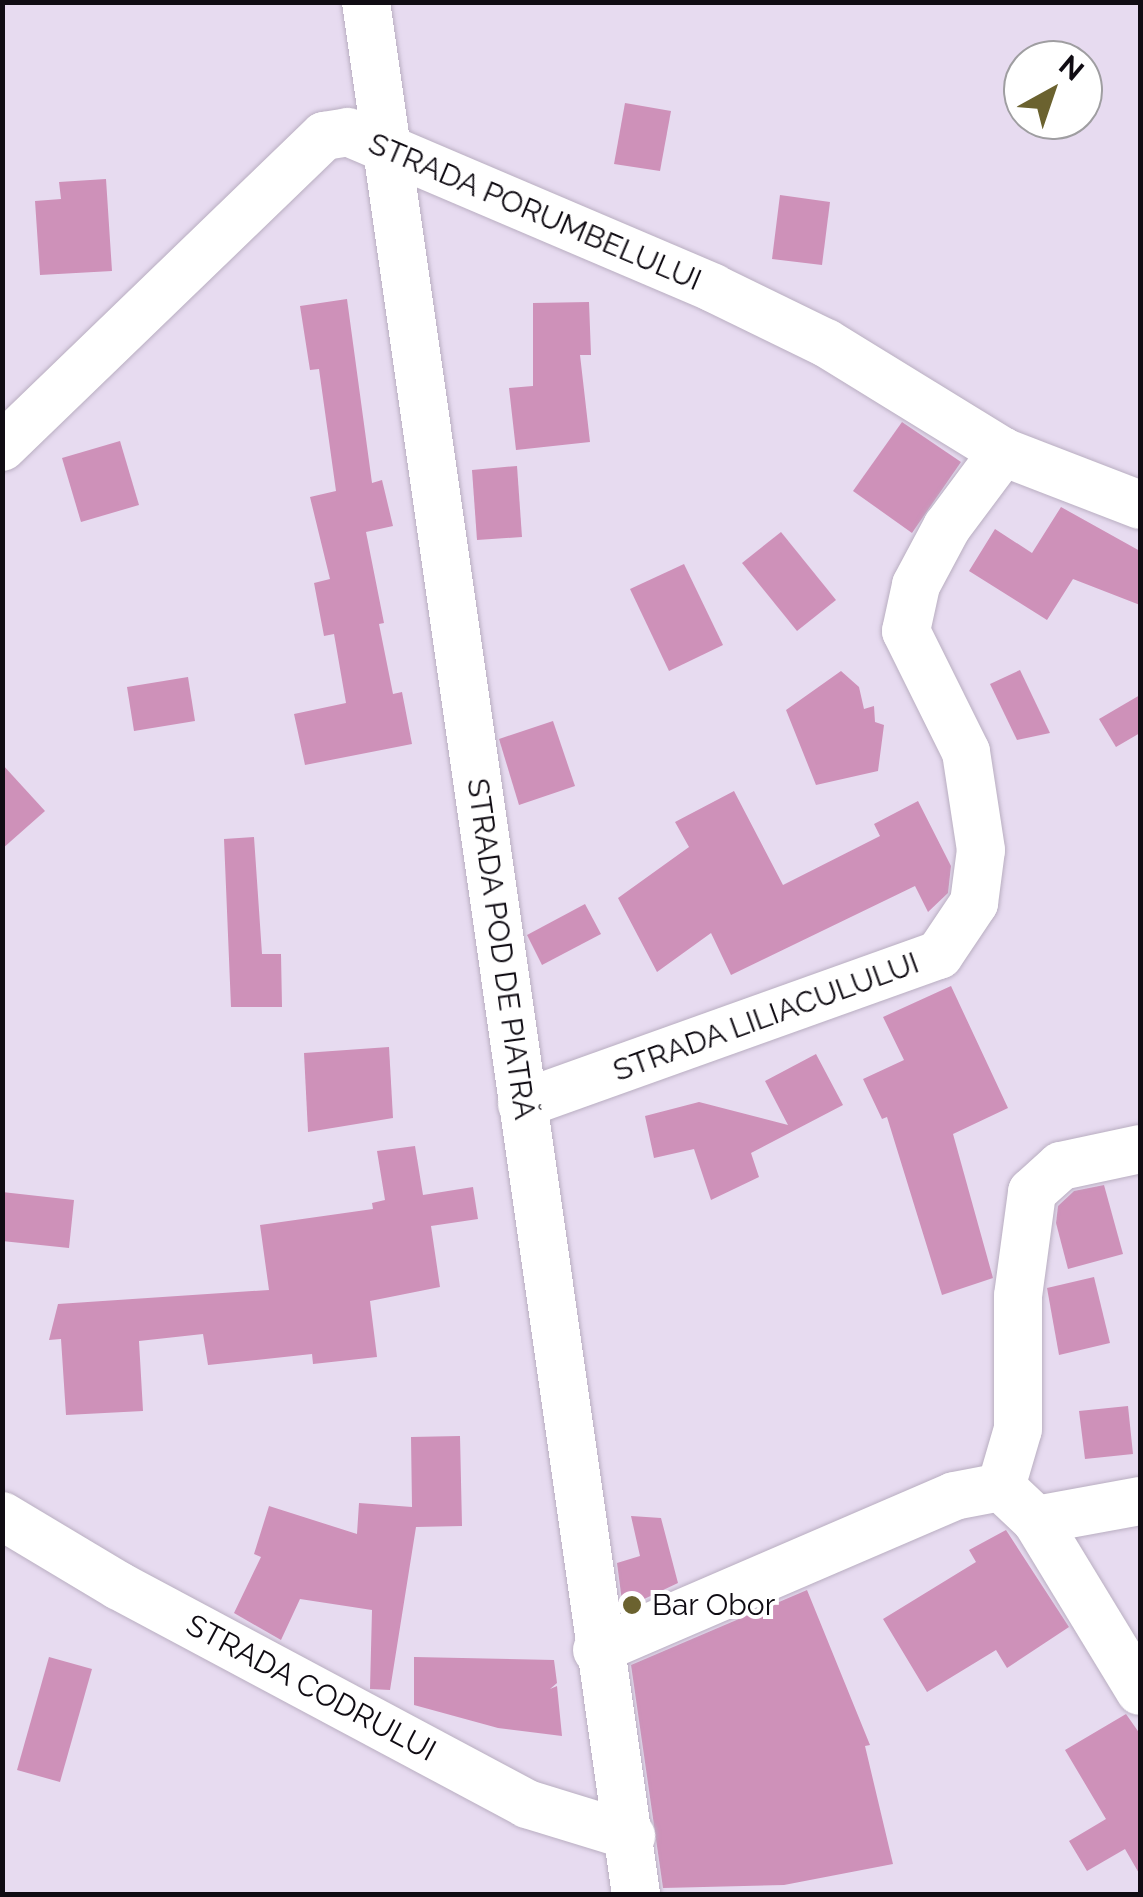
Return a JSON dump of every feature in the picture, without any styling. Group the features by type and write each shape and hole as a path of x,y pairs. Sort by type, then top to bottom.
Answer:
{"street":[{"name":"STRADA POD DE PIATRĂ","path":"366,2 385,146 407,254 597,1650 630,1836 636,1894"},
{"name":"STRADA PORUMBELULUI","path":"2,446 324,136 348,132 810,336 1002,452 1140,505"},
{"name":"STRADA LILIACULULUI","path":"522,1104 939,955 974,903 981,850 966,752 906,631 916,585 947,527 1002,452"},
{"path":"1001,1487 1018,1429 1018,1296 1032,1192 1061,1166 1140,1148"},
{"path":"597,1650 954,1496 1001,1487"},
{"path":"1001,1487 1036,1520 1140,1691"},
{"path":"1036,1520 1140,1502"},
{"name":"STRADA CODRULUI","path":"2,1516 119,1586 527,1804 630,1836"}],"building":[{"path":"625,103 671,111 660,171 614,164"},
{"path":"106,179 112,271 40,275 35,201 61,199 59,182"},
{"path":"780,195 830,202 822,265 772,259"},
{"path":"347,299 372,483 382,480 393,526 366,532 384,623 379,624 393,694 402,692 412,744 305,765 294,714 346,703 334,634 324,636 314,583 330,579 310,497 336,491 319,369 310,370 300,306"},
{"path":"589,302 591,355 580,355 590,442 516,450 509,388 533,386 533,303"},
{"path":"902,422 961,462 912,533 853,491"},
{"path":"120,441 139,505 81,522 62,458"},
{"path":"517,466 522,537 477,540 472,470"},
{"path":"1061,507 1140,551 1140,605 1073,579 1047,620 969,571 995,529 1032,553"},
{"path":"781,532 836,600 797,631 742,563"},
{"path":"684,564 723,645 669,671 630,589"},
{"path":"1020,670 1050,733 1017,740 990,684"},
{"path":"841,671 859,687 864,709 874,706 875,722 884,725 878,771 816,785 786,710"},
{"path":"188,677 195,721 134,731 127,687"},
{"path":"1140,695 1140,733 1116,747 1099,719"},
{"path":"553,721 575,786 519,805 499,739"},
{"path":"2,764 45,811 2,849"},
{"path":"734,791 783,885 880,836 874,824 918,801 951,866 948,893 928,912 915,886 731,975 711,933 657,972 618,898 689,847 675,822"},
{"path":"254,837 262,954 281,954 282,1007 231,1007 224,839"},
{"path":"585,904 601,934 542,965 527,935"},
{"path":"951,986 1008,1108 953,1134 993,1278 942,1295 887,1117 882,1119 863,1079 904,1060 883,1017"},
{"path":"389,1047 393,1118 308,1132 304,1053"},
{"path":"816,1054 843,1105 751,1153 759,1177 711,1200 694,1149 654,1158 645,1116 699,1102 788,1125 765,1081"},
{"path":"415,1146 423,1195 473,1187 478,1219 431,1226 440,1287 370,1301 377,1357 313,1364 312,1354 208,1365 203,1334 139,1341 143,1411 66,1415 61,1339 49,1340 58,1304 269,1290 260,1225 373,1209 372,1203 385,1200 377,1151"},
{"path":"1104,1185 1123,1254 1068,1269 1056,1223 1058,1206 1074,1191"},
{"path":"2,1192 74,1200 69,1248 2,1241"},
{"path":"1094,1277 1110,1343 1059,1355 1047,1288"},
{"path":"1128,1406 1133,1454 1085,1459 1079,1411"},
{"path":"460,1436 462,1526 416,1527 390,1690 370,1689 372,1610 300,1599 281,1640 234,1613 261,1557 254,1554 269,1506 357,1534 359,1503 412,1507 411,1437"},
{"path":"631,1516 661,1518 678,1583 623,1609 617,1563 640,1556"},
{"path":"1006,1530 1069,1627 1007,1668 996,1650 927,1692 883,1619 976,1562 969,1550"},
{"path":"807,1590 870,1745 865,1746 893,1864 784,1885 663,1888 631,1665"},
{"path":"49,1657 92,1669 60,1782 17,1770"},
{"path":"414,1657 554,1660 557,1683 550,1689 557,1686 562,1736 498,1728 414,1705"},
{"path":"1126,1714 1140,1734 1140,1875 1125,1849 1087,1871 1069,1841 1106,1819 1065,1750"}],"place":[{"name":"Bar Obor","path":"632,1605"}]}
